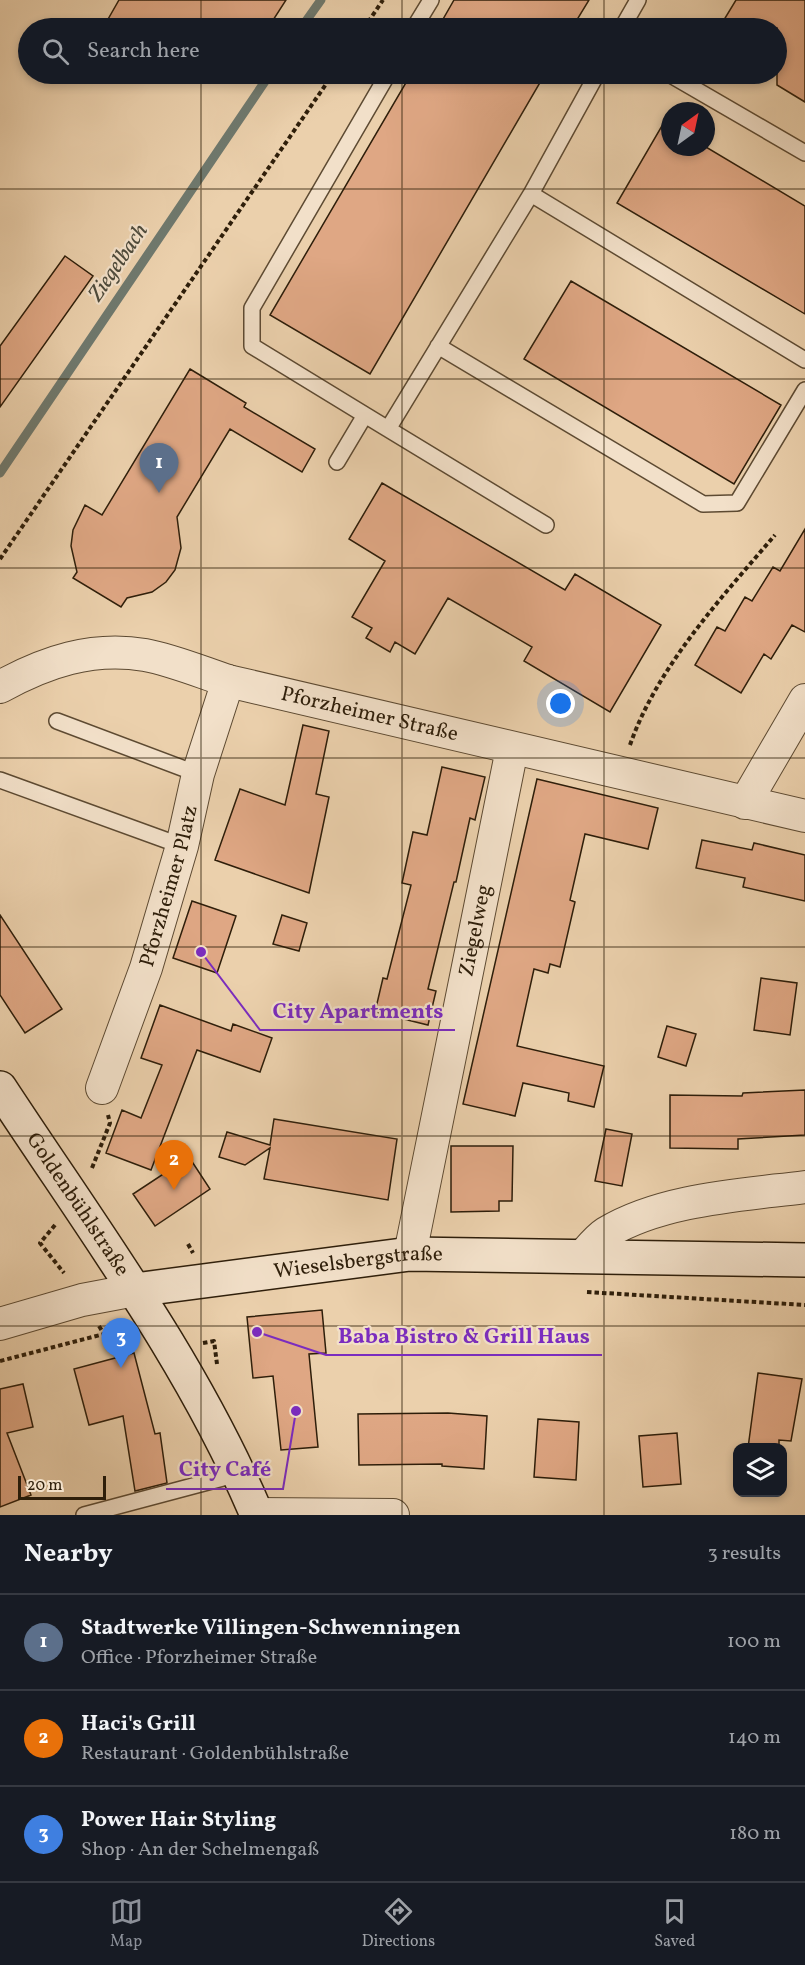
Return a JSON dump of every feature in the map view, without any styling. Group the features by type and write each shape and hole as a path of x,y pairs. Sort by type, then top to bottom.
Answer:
{"street":[{"name":"Pforzheimer Straße","path":"0,687 36,667 86,653 144,655 228,681 805,816"},
{"name":"Pforzheimer Platz","path":"102,1088 146,968 182,846 198,774 228,681"},
{"path":"745,803 805,700"},
{"name":"Ziegelweg","path":"410,1254 512,748"},
{"name":"Goldenbühlstraße","path":"0,1088 173,1349 238,1474 256,1514"},
{"path":"583,1256 604,1234 629,1221 688,1203 805,1187"},
{"name":"Wieselsbergstraße","path":"135,1290 410,1254 805,1260"},
{"path":"0,1324 82,1300 135,1290"},
{"path":"256,1514 393,1515"}],"lane":[{"path":"420,18 431,0"},
{"path":"628,18 638,0"},
{"path":"382,84 252,308 252,346 546,525"},
{"path":"388,429 531,194 592,84"},
{"path":"686,84 805,153"},
{"path":"531,194 805,360"},
{"path":"438,346 703,504 737,503 805,390"},
{"path":"337,462 364,415"},
{"path":"57,721 198,774"},
{"path":"0,780 182,846"},
{"path":"84,1515 238,1474"}],"path":[{"path":"371,18 383,0"},
{"path":"0,559 326,84"},
{"path":"620,774 639,718 702,621 775,535"},
{"path":"91,1171 110,1123 102,1088"},
{"path":"57,1222 40,1243 62,1270"},
{"path":"588,1292 805,1305"},
{"path":"0,1361 104,1334 144,1356"}],"building":[{"path":"119,0 286,0 274,18 109,18"},
{"path":"454,0 589,0 578,18 444,18"},
{"path":"736,0 805,0 805,102 777,85 787,84 787,18 725,18"},
{"path":"405,84 539,84 370,374 270,315"},
{"path":"661,127 661,156 715,156 715,152 805,206 805,314 617,203"},
{"path":"65,256 93,276 0,407 0,346"},
{"path":"571,281 781,405 734,484 524,359"},
{"path":"190,369 246,403 244,407 315,449 302,472 230,429 177,517 181,548 175,570 166,582 152,592 127,598 121,607 73,578 77,572 71,546 73,530 85,505 102,515"},
{"path":"382,483 565,590 575,574 661,625 610,712 524,661 532,647 448,598 415,654 395,642 390,652 366,638 372,628 352,617 385,561 349,539"},
{"path":"805,529 805,632 792,625 771,659 764,654 741,693 695,665 717,627 725,631 745,597 752,601 773,567 780,571"},
{"path":"303,725 329,731 316,794 329,797 309,893 215,860 240,789 285,805"},
{"path":"442,767 485,777 475,820 470,818 428,989 436,991 428,1025 375,1012 383,978 387,979 411,885 402,883 413,832 427,835"},
{"path":"537,779 658,808 648,849 585,834 570,900 575,902 560,967 550,964 548,973 534,969 517,1046 604,1066 594,1107 568,1101 569,1093 523,1083 515,1116 463,1104"},
{"path":"702,840 752,850 754,843 805,855 805,901 743,887 745,878 696,868"},
{"path":"192,901 236,916 217,973 173,958"},
{"path":"0,915 62,1009 25,1033 0,995"},
{"path":"282,915 307,923 299,951 273,944"},
{"path":"761,978 797,983 790,1035 754,1030"},
{"path":"160,1005 231,1031 233,1024 272,1038 260,1072 197,1050 151,1170 106,1153 122,1110 141,1118 162,1065 141,1058"},
{"path":"667,1026 696,1034 686,1066 658,1057"},
{"path":"805,1090 805,1135 738,1139 738,1149 670,1148 670,1095 742,1096 743,1093"},
{"path":"274,1119 397,1139 388,1200 264,1179 270,1148 245,1165 219,1157 227,1132 270,1145"},
{"path":"606,1129 632,1134 622,1186 595,1181"},
{"path":"451,1146 513,1146 512,1201 499,1201 499,1211 451,1212"},
{"path":"189,1157 210,1189 155,1226 133,1194"},
{"path":"322,1310 326,1353 309,1354 318,1447 281,1450 273,1376 253,1378 247,1317"},
{"path":"134,1353 155,1434 160,1433 167,1483 135,1491 123,1416 89,1425 74,1369"},
{"path":"758,1373 802,1379 791,1441 749,1443"},
{"path":"23,1384 33,1427 7,1433 31,1495 0,1507 0,1389"},
{"path":"448,1413 487,1416 484,1469 442,1466 442,1464 359,1465 358,1414"},
{"path":"538,1419 579,1422 576,1480 534,1477"},
{"path":"677,1433 681,1484 643,1487 639,1436"}],"waterway":[{"name":"Ziegelbach","path":"308,18 321,0"},
{"name":"Ziegelbach","path":"0,473 263,84"}],"place":[{"name":"Stadtwerke Villingen-Schwenningen","path":"159,493"},
{"name":"City Apartments","path":"201,952"},
{"name":"Haci's Grill","path":"174,1190"},
{"name":"Baba Bistro & Grill Haus","path":"257,1332"},
{"name":"Power Hair Styling","path":"121,1368"},
{"name":"City Café","path":"296,1411"}]}
